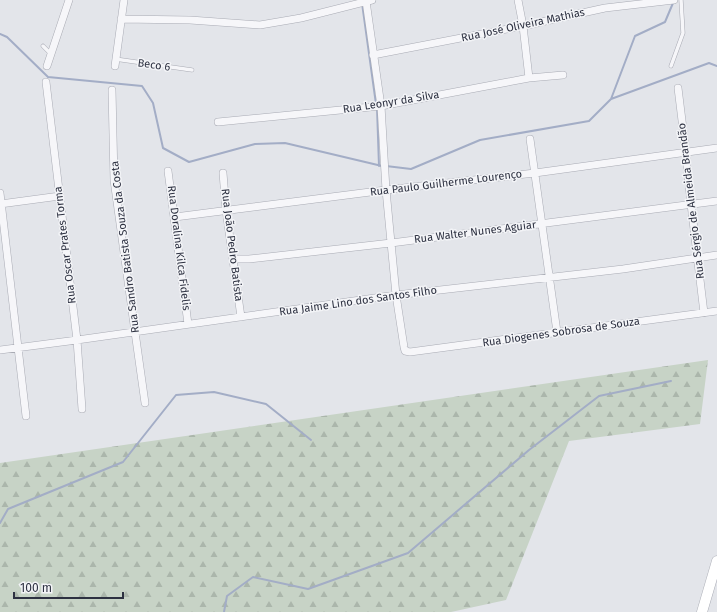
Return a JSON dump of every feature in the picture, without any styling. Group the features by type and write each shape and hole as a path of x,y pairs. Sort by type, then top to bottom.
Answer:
{"main road":[{"path":"702,612 717,561"}],"street":[{"path":"47,66 69,0"},
{"path":"115,63 124,0"},
{"path":"121,20 190,20 260,25 300,18 369,0 373,55 381,106 386,190 396,295"},
{"path":"518,0 523,26 529,78"},
{"name":"Rua José Oliveira Mathias","path":"373,55 523,26 605,8 674,0"},
{"name":"Rua Leonyr da Silva","path":"218,122 381,106 529,78 563,75"},
{"name":"Rua Oscar Prates Torma","path":"46,82 77,340 82,409"},
{"name":"Rua Sérgio de Almeida Brandão","path":"678,88 704,313"},
{"name":"Rua Sandro Batista Souza da Costa","path":"112,90 114,180 145,403"},
{"path":"530,139 557,332"},
{"name":"Rua Paulo Guilherme Lourenço","path":"175,217 386,190 535,173 717,148"},
{"name":"Rua Doralina Kilca Fidelis","path":"168,171 188,324"},
{"name":"Rua João Pedro Batista","path":"223,173 226,210 241,317"},
{"path":"0,193 26,416"},
{"path":"1,204 60,196"},
{"name":"Rua Walter Nunes Aguiar","path":"233,259 248,259 391,243 717,201"},
{"name":"Rua Jaime Lino dos Santos Filho","path":"0,350 396,295 623,269 717,256"},
{"name":"Rua Diogenes Sobrosa de Souza","path":"396,295 404,348 405,351 410,352 717,311"}],"lane":[{"path":"671,66 683,32 681,0"},
{"path":"43,46 51,55"},
{"name":"Beco 6","path":"115,63 192,70"}],"green space":[{"path":"708,360 700,424 569,441 506,600 451,612 0,612 0,463"}],"waterway":[{"path":"362,3 376,104"},
{"path":"611,99 635,36 665,22 673,3"},
{"path":"0,34 7,37 48,77 142,86 153,103 163,148 189,162 255,144 285,143 382,166"},
{"path":"386,166 411,169 480,140 589,121 611,99 709,63 717,66"},
{"path":"377,108 379,166"},
{"path":"224,612 227,596 253,577 308,589 408,553 529,450 599,396 671,381"},
{"path":"0,523 8,509 123,462 176,395 214,392 266,404 311,440"}]}
